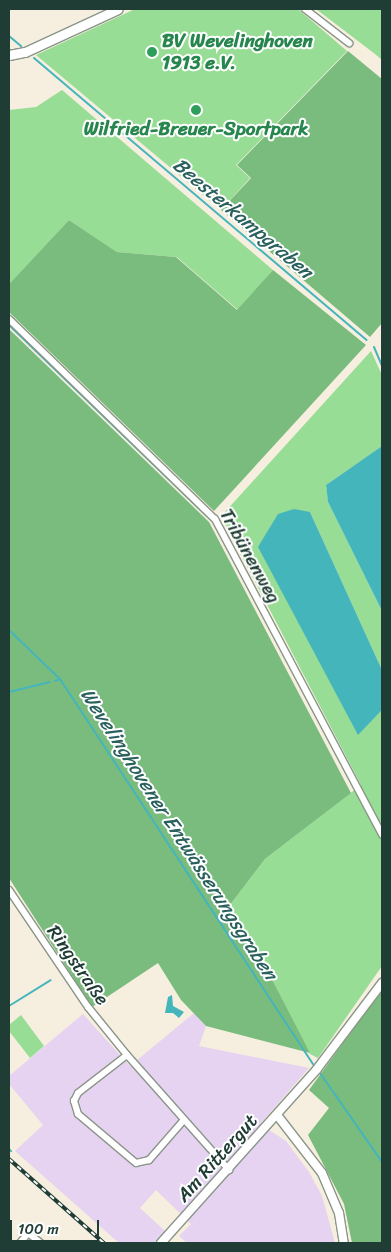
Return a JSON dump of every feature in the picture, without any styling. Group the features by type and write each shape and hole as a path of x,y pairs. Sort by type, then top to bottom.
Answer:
{"main road":[{"path":"9,55 23,53 118,9"}],"street":[{"path":"305,9 349,43"},
{"name":"Tribünenweg","path":"9,319 215,519 382,834"},
{"name":"Ringstraße","path":"9,890 88,1007 183,1120 229,1170"},
{"name":"Am Rittergut","path":"162,1243 229,1170 334,1049 382,983"},
{"path":"127,1055 78,1093 73,1104 76,1112 129,1159 139,1163 149,1160 183,1120"},
{"path":"277,1115 322,1173 338,1213 344,1243"},
{"path":"20,1243 28,1233 41,1243"}],"shaded area":[{"path":"194,1013 206,1026 199,1046 309,1068 260,1124 286,1141 309,1172 322,1196 335,1243 187,1243 179,1236 191,1224 156,1190 140,1208 165,1231 154,1243 119,1243 15,1151 43,1125 9,1084 9,1076 83,1014 130,1066"}],"green space":[{"name":"Wilfried-Breuer-Sportpark","path":"135,9 298,9 347,51 236,165 250,178 221,210 36,55"},
{"path":"316,9 382,9 382,60 375,54"},
{"path":"348,51 382,79 382,323 370,337 221,210 251,178 237,165"},
{"path":"62,90 273,270 238,310 177,257 117,252 69,220 9,284 9,110 36,107"},
{"path":"69,220 117,252 176,257 237,310 273,270 366,345 214,511 9,312 9,284"},
{"path":"9,329 209,522 351,793 265,859 227,909 273,981 310,1053 206,1026 181,1000 158,963 92,1007 9,878"},
{"path":"371,351 382,375 382,446 326,485 328,502 382,611 382,670 310,512 358,734 382,710 382,966 318,1058 310,1054 273,981 227,909 265,859 361,785 223,520 224,513"},
{"path":"382,989 382,1243 352,1243 344,1204 308,1135 329,1108 309,1090"},
{"path":"21,1015 44,1046 30,1058 9,1031 9,1025"}],"water":[{"path":"382,446 382,611 328,502 326,485"},
{"path":"294,509 310,512 382,670 382,710 358,735 258,547 278,514"},
{"path":"172,995 173,1006 184,1012 179,1018 173,1013 165,1013 168,997"}],"waterway":[{"name":"Beesterkampgraben","path":"9,36 21,46"},
{"name":"Beesterkampgraben","path":"34,58 366,340"},
{"path":"9,325 207,516"},
{"name":"Beesterkampgraben","path":"374,347 382,366"},
{"name":"Wevelinghovener Entwässerungsgraben","path":"9,630 60,679 313,1064"},
{"name":"Wevelinghovener Entwässerungsgraben","path":"55,681 60,679"},
{"path":"9,692 50,682"},
{"path":"9,1006 51,980"},
{"name":"Wevelinghovener Entwässerungsgraben","path":"320,1073 382,1162"}],"railway":[{"path":"9,1159 104,1243"}],"place":[{"name":"BV Wevelinghoven 1913 e.V.","path":"152,52"},
{"name":"Wilfried-Breuer-Sportpark","path":"196,110"}]}
